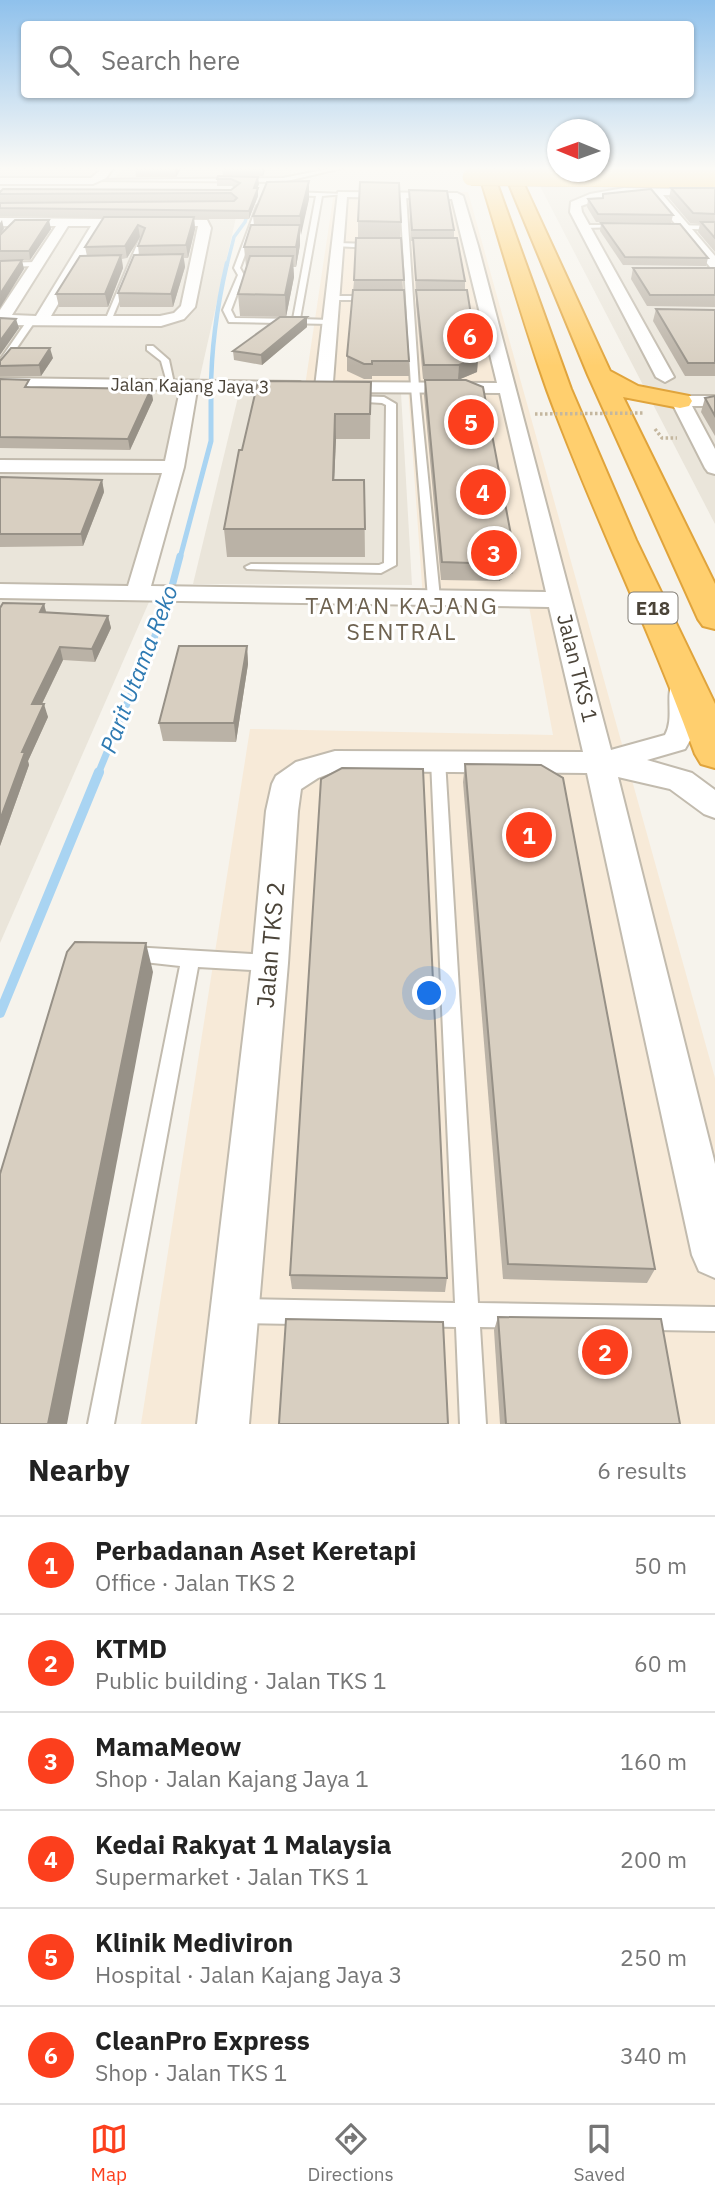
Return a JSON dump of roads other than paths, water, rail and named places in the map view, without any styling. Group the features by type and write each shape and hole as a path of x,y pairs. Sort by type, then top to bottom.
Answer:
{"highway":[{"path":"492,233 518,305 533,316"},
{"name":"E18","path":"499,233 621,540 685,675 715,754"},
{"name":"E18","path":"539,233 600,375 635,422 715,619"},
{"path":"600,375 631,392 680,401"},
{"path":"635,422 641,408 680,401"}],"street":[{"path":"0,320 57,233"},
{"path":"47,277 74,233"},
{"path":"30,317 80,264 95,233"},
{"path":"0,320 30,317 161,321 179,316 188,307 191,262 203,233"},
{"path":"322,392 331,322 337,233"},
{"name":"Jalan TKS 1","path":"464,233 560,600 715,1255"},
{"path":"589,233 616,272 638,313 665,377"},
{"path":"690,233 715,264"},
{"name":"Jalan Kajang Jaya 3","path":"0,383 269,386 322,392 415,387 506,388"},
{"path":"142,594 185,421 185,386"},
{"path":"715,401 680,401 715,468"},
{"path":"0,466 174,467"},
{"path":"0,591 560,600"},
{"name":"Jalan TKS 2","path":"600,763 656,750 675,742 683,728 685,675"},
{"name":"Jalan TKS 2","path":"223,1424 270,963 282,811 287,784 307,770 335,761 600,763 658,773 681,781 715,806"}],"lane":[{"path":"250,233 237,268 241,275 227,310 232,320 331,322"},
{"path":"296,322 312,233"},
{"path":"405,233 415,387 434,598"},
{"path":"248,240 260,240"},
{"path":"298,240 311,240"},
{"path":"107,321 141,241"},
{"path":"336,245 378,246"},
{"path":"392,246 419,246"},
{"path":"121,263 145,263"},
{"path":"0,265 37,264"},
{"path":"240,272 253,272"},
{"path":"292,272 305,272"},
{"path":"333,298 385,298"},
{"path":"398,298 423,298"},
{"path":"0,366 13,349 30,317"},
{"path":"150,348 165,360 185,386"},
{"path":"0,349 13,349"},
{"path":"269,386 267,396 296,397"},
{"path":"251,567 381,569 390,565 391,404 384,400 322,392"},
{"path":"438,760 473,1424"},
{"path":"118,954 270,963"},
{"path":"101,1424 190,959"},
{"path":"235,1311 715,1319"}],"waterway":[{"name":"Parit Utama Reko","path":"227,265 237,233"},
{"name":"Parit Utama Reko","path":"211,392 215,327 227,263"},
{"name":"Parit Utama Reko","path":"180,558 211,441 211,392"},
{"name":"Parit Utama Reko","path":"98,774 166,609 180,556"},
{"name":"Parit Utama Reko","path":"0,1013 99,772"}],"place":[{"name":"CleanPro Express","path":"470,336"},
{"name":"Klinik Mediviron","path":"471,422"},
{"name":"Kedai Rakyat 1 Malaysia","path":"483,492"},
{"name":"MamaMeow","path":"494,553"},
{"name":"Perbadanan Aset Keretapi","path":"529,835"},
{"name":"KTMD","path":"605,1352"}],"district":[{"name":"TAMAN KAJANG SENTRAL","path":"402,619"}]}
